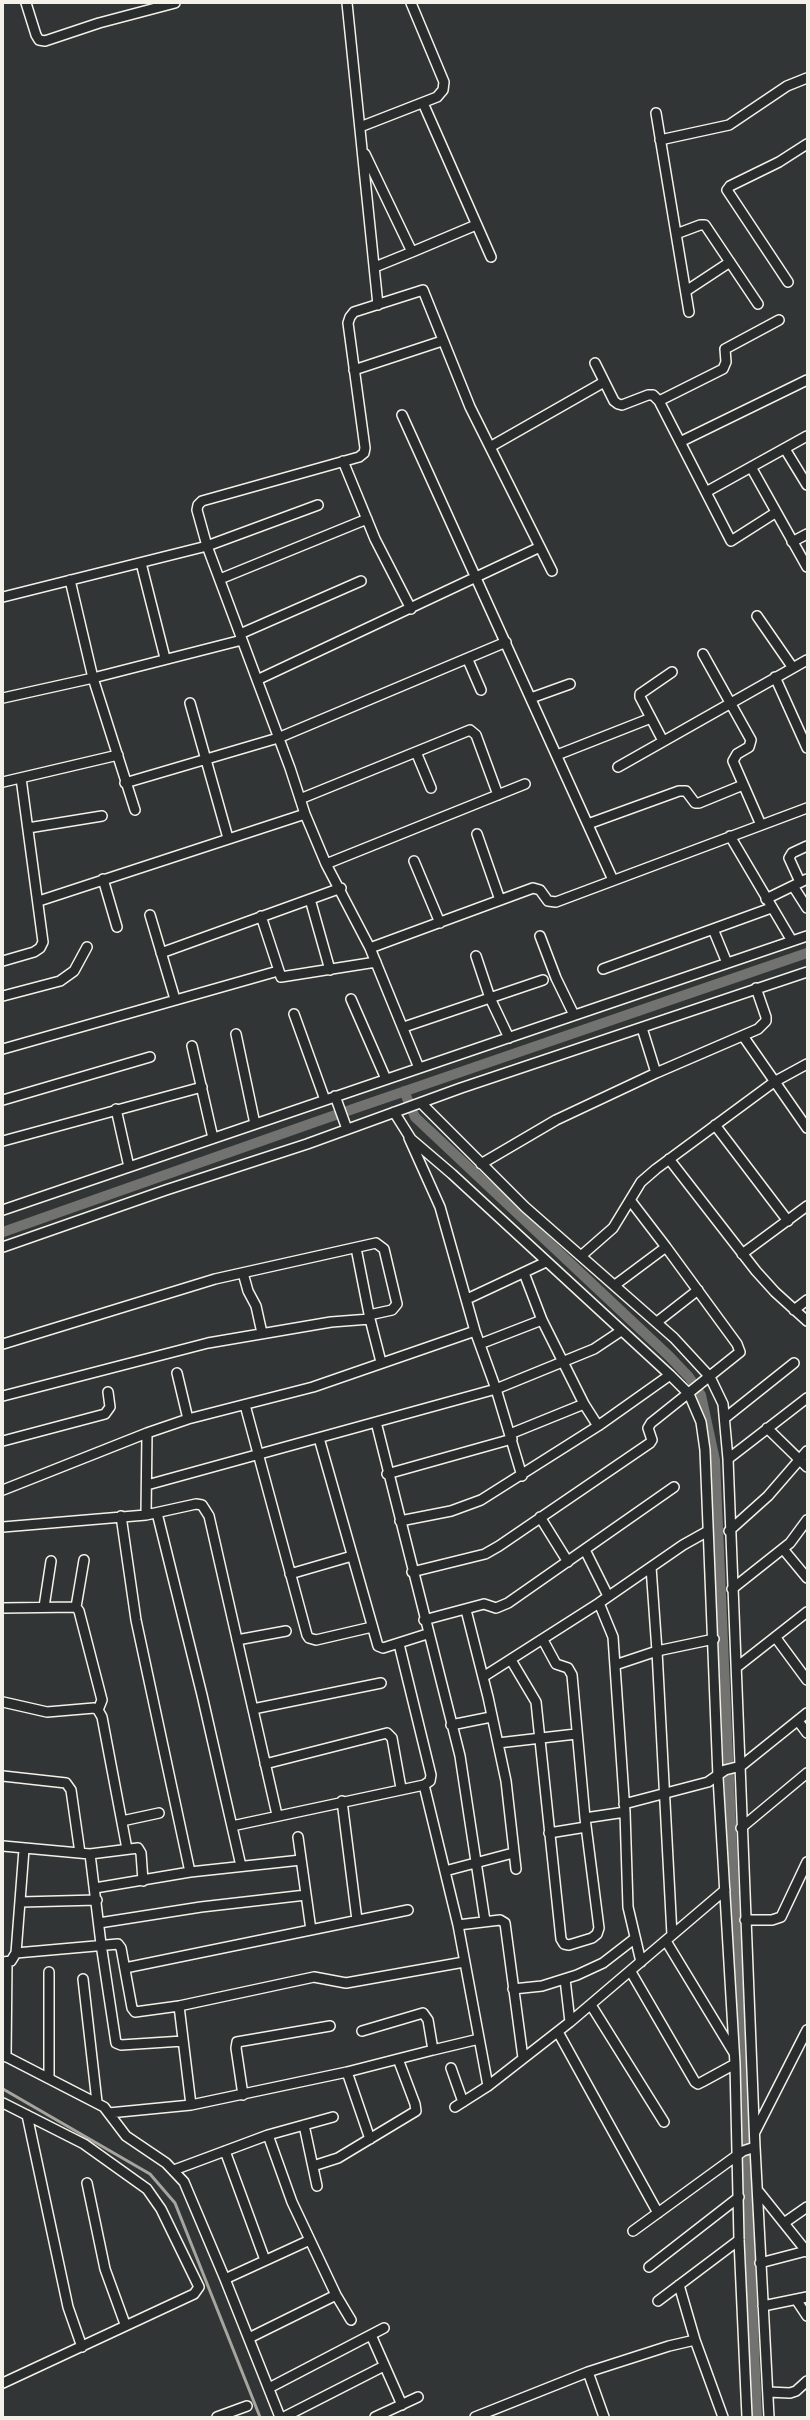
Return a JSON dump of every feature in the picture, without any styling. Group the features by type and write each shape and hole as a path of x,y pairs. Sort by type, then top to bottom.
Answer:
{"street":[{"path":"26,3 36,35 39,40 45,41 99,23 173,3"},
{"path":"347,3 378,305"},
{"path":"360,127 437,96 443,90 444,82 411,3"},
{"path":"660,140 729,125 787,86 807,78"},
{"path":"423,102 491,257"},
{"path":"656,113 689,312"},
{"path":"788,282 727,190 730,186 779,162 807,145"},
{"path":"362,147 412,252"},
{"path":"375,267 476,225"},
{"path":"676,234 700,225 705,225 758,304"},
{"path":"686,291 730,262"},
{"path":"420,1068 370,948 341,888 326,864 305,814 207,546 197,510 198,505 202,501 359,457 364,453 366,448 348,323 350,316 354,312 423,290 442,341 470,408 552,571"},
{"path":"659,401 723,369 726,362 724,352 728,346 779,320"},
{"path":"354,370 442,341"},
{"path":"595,363 614,401 618,404 622,405 648,395 653,395 659,401 731,541 775,513"},
{"path":"680,442 807,380"},
{"path":"490,447 604,382"},
{"path":"402,416 477,578 613,880"},
{"path":"706,492 807,436"},
{"path":"785,449 807,485"},
{"path":"343,461 367,519 411,609"},
{"path":"751,467 775,513 807,567"},
{"path":"3,597 207,546 318,505"},
{"path":"220,579 367,519"},
{"path":"792,542 807,534"},
{"path":"257,680 477,578 540,547"},
{"path":"141,563 165,658"},
{"path":"70,580 93,678 118,755 125,783 135,810"},
{"path":"3,698 93,678 241,637 361,581"},
{"path":"757,616 793,668"},
{"path":"125,783 278,738 468,660 506,642"},
{"path":"703,654 732,702 752,744 734,757 743,785 761,825"},
{"path":"468,660 481,690"},
{"path":"618,767 807,660"},
{"path":"663,741 640,694 672,672"},
{"path":"775,677 807,748"},
{"path":"531,698 570,684"},
{"path":"190,703 228,838"},
{"path":"557,755 651,718"},
{"path":"300,799 470,730 474,732 498,795"},
{"path":"416,752 431,788"},
{"path":"3,782 118,755"},
{"path":"3,961 40,948 43,942 39,901 20,778"},
{"path":"326,864 525,784"},
{"path":"588,824 680,791 686,791 695,803 699,803 743,785"},
{"path":"370,948 500,900 537,888 548,901 556,902 807,808"},
{"path":"39,901 305,814"},
{"path":"28,828 102,816"},
{"path":"477,834 500,900"},
{"path":"730,836 771,908 792,941"},
{"path":"807,846 792,853 789,858 800,882 807,908"},
{"path":"414,861 440,923"},
{"path":"103,879 117,927"},
{"path":"766,899 800,882"},
{"path":"161,953 341,888"},
{"path":"310,899 330,970"},
{"path":"603,969 771,908"},
{"path":"150,915 175,999"},
{"path":"261,916 278,971 284,978 376,962"},
{"path":"714,929 727,963"},
{"path":"540,936 556,978 574,1015"},
{"path":"3,1210 807,936"},
{"path":"3,996 60,981 74,971 87,947"},
{"path":"476,956 490,998 509,1038"},
{"path":"3,1049 278,971"},
{"path":"3,1247 346,1125 422,1104 460,1088 807,972"},
{"path":"404,1027 543,980"},
{"path":"481,1164 556,1120 656,1073 758,1029 766,1021 756,988"},
{"path":"351,999 386,1079"},
{"path":"294,1014 325,1100"},
{"path":"642,1028 656,1073"},
{"path":"236,1034 255,1124"},
{"path":"743,1036 807,1128"},
{"path":"192,1046 213,1138"},
{"path":"3,1100 150,1057"},
{"path":"581,1256 613,1228 641,1182 774,1082 807,1064"},
{"path":"3,1141 202,1087"},
{"path":"335,1096 346,1125"},
{"path":"422,1104 481,1164 581,1256 657,1322 706,1379 723,1404 728,1459 729,1531 737,1667 738,1766 755,2132"},
{"path":"116,1110 129,1167"},
{"path":"398,1110 405,1131 440,1207 475,1330 496,1389 522,1476"},
{"path":"715,1125 788,1220"},
{"path":"405,1131 621,1332 691,1392 701,1422 706,1450 718,1777 734,2054 746,2150 759,2192 760,2263 769,2417"},
{"path":"670,1159 742,1254 775,1292 807,1321"},
{"path":"412,1572 485,1554 650,1443 652,1437 648,1426 737,1355 740,1349 698,1290 630,1200"},
{"path":"742,1254 807,1206"},
{"path":"3,1344 215,1279 376,1243 384,1249 397,1304 392,1310 370,1317 262,1333 208,1343 3,1396"},
{"path":"615,1285 666,1247"},
{"path":"356,1248 381,1362"},
{"path":"467,1299 546,1262"},
{"path":"243,1273 248,1291 256,1306 262,1333"},
{"path":"524,1273 542,1320 584,1404 598,1426"},
{"path":"657,1322 698,1290"},
{"path":"794,1310 807,1300"},
{"path":"480,1344 542,1320"},
{"path":"3,1490 147,1433 188,1419 313,1387 475,1330"},
{"path":"147,1485 496,1389 594,1349 621,1332"},
{"path":"725,1418 794,1363"},
{"path":"177,1373 188,1419"},
{"path":"400,1521 466,1506 522,1476 598,1426 670,1375"},
{"path":"3,1441 105,1414 110,1407 108,1392"},
{"path":"728,1459 807,1398"},
{"path":"388,1474 511,1437 584,1404"},
{"path":"245,1405 290,1574 309,1638 316,1640 372,1627"},
{"path":"376,1422 464,1782 485,1921"},
{"path":"767,1428 798,1460 807,1467"},
{"path":"146,1515 147,1433"},
{"path":"319,1438 376,1642 380,1648 399,1644 427,1634"},
{"path":"729,1531 768,1496 807,1451"},
{"path":"424,1620 484,1604 496,1608 501,1606 568,1562 674,1487"},
{"path":"3,1527 77,1522 121,1516 146,1515 196,1504 206,1509 277,1815"},
{"path":"157,1513 241,1866"},
{"path":"121,1516 136,1620 190,1872"},
{"path":"540,1517 568,1562"},
{"path":"732,1589 783,1549 797,1535 807,1520"},
{"path":"483,1677 543,1640 708,1530"},
{"path":"783,1549 807,1578"},
{"path":"585,1550 608,1596"},
{"path":"290,1574 352,1556"},
{"path":"84,1560 76,1607 79,1611 102,1700 98,1710"},
{"path":"44,1607 51,1561"},
{"path":"651,1567 665,1793 669,1938 734,2054"},
{"path":"599,1603 611,1630 615,1665 624,1808 628,1907 634,1939 641,1962"},
{"path":"3,1608 76,1607"},
{"path":"466,1610 498,1742 508,1795 513,1853 516,1869"},
{"path":"737,1667 776,1638 807,1612"},
{"path":"237,1640 286,1631"},
{"path":"615,1665 657,1651 714,1638"},
{"path":"776,1638 807,1680"},
{"path":"511,1660 536,1702 561,1939 564,1944 569,1945 592,1938 598,1934 599,1928 576,1734 572,1675 568,1668 558,1666 553,1661 543,1640"},
{"path":"232,1826 424,1784 430,1781 431,1775 399,1644"},
{"path":"253,1709 381,1683"},
{"path":"3,1702 48,1712 94,1708 98,1710 102,1717 127,1849"},
{"path":"549,1833 586,1822 665,1793 708,1782 718,1777 725,1770 738,1766 807,1713"},
{"path":"451,1725 491,1717"},
{"path":"798,1721 807,1733"},
{"path":"265,1764 387,1734 392,1738 401,1788"},
{"path":"498,1742 540,1736 576,1734"},
{"path":"742,1828 807,1773"},
{"path":"3,1776 61,1781 69,1786 80,1853"},
{"path":"424,1784 458,1925 488,2086"},
{"path":"342,1801 357,1920"},
{"path":"122,1821 159,1813"},
{"path":"298,1837 311,1930"},
{"path":"3,1846 90,1854 138,1848 140,1850 143,1880"},
{"path":"24,1849 16,1953 13,1960 5,1962 5,2056 97,2102 109,2112 119,2129 126,2136 174,2170 189,2192 226,2279 280,2417"},
{"path":"445,1872 475,1862 513,1853"},
{"path":"90,1854 100,1923 101,1944 116,2043 121,2045 183,2041"},
{"path":"95,1888 190,1872 301,1860"},
{"path":"745,1920 772,1920 781,1917 807,1862"},
{"path":"455,2107 488,2086 558,2032 631,1972 725,1890"},
{"path":"100,1923 201,1907 306,1895"},
{"path":"21,1902 96,1900"},
{"path":"125,1968 408,1910"},
{"path":"458,1925 500,1920 505,1923 523,2058"},
{"path":"513,1989 542,1986 565,1979 603,1963 634,1939"},
{"path":"16,1953 114,1943 120,1946 133,2011 179,2006 314,1977 346,1983 464,1962"},
{"path":"49,1972 49,2078"},
{"path":"631,1972 695,2082 698,2084 735,2064"},
{"path":"84,1979 97,2102"},
{"path":"565,1979 570,2022"},
{"path":"591,2005 664,2122"},
{"path":"179,2006 191,2105"},
{"path":"362,2030 423,2013 428,2020 433,2050"},
{"path":"243,2094 236,2048 237,2042 330,2026"},
{"path":"747,2417 739,2240 739,2197 746,2150 807,2030"},
{"path":"558,2032 658,2213"},
{"path":"109,2112 191,2105 348,2072 479,2039"},
{"path":"313,2166 338,2158 416,2111 398,2059"},
{"path":"451,2068 463,2102"},
{"path":"348,2072 370,2139"},
{"path":"3,2103 84,2144 147,2189 161,2209 199,2287 196,2292 125,2324 82,2347 3,2383"},
{"path":"27,2115 68,2307 82,2347"},
{"path":"174,2170 268,2135 333,2117"},
{"path":"304,2125 317,2186"},
{"path":"268,2135 292,2202 336,2295 351,2320"},
{"path":"633,2231 746,2150"},
{"path":"225,2151 265,2260"},
{"path":"87,2183 105,2269 125,2324"},
{"path":"759,2192 806,2252 760,2263"},
{"path":"649,2267 739,2197"},
{"path":"784,2223 807,2207"},
{"path":"226,2279 310,2240"},
{"path":"658,2301 739,2240"},
{"path":"679,2285 695,2340 723,2417"},
{"path":"249,2338 336,2295"},
{"path":"763,2306 797,2301 807,2297"},
{"path":"797,2301 807,2316"},
{"path":"269,2388 384,2328"},
{"path":"371,2336 402,2405"},
{"path":"475,2417 490,2414 588,2372 669,2346 695,2340"},
{"path":"284,2417 384,2366"},
{"path":"588,2372 604,2417"},
{"path":"768,2392 790,2393 796,2391 807,2381"},
{"path":"374,2417 418,2397"},
{"path":"217,2417 247,2406"}],"waterway":[{"path":"3,1232 321,1120 807,953"},
{"path":"404,1091 415,1117 670,1357 689,1377 701,1395 715,1460 757,2417"},
{"path":"3,2089 150,2174 175,2203 260,2417"}]}
